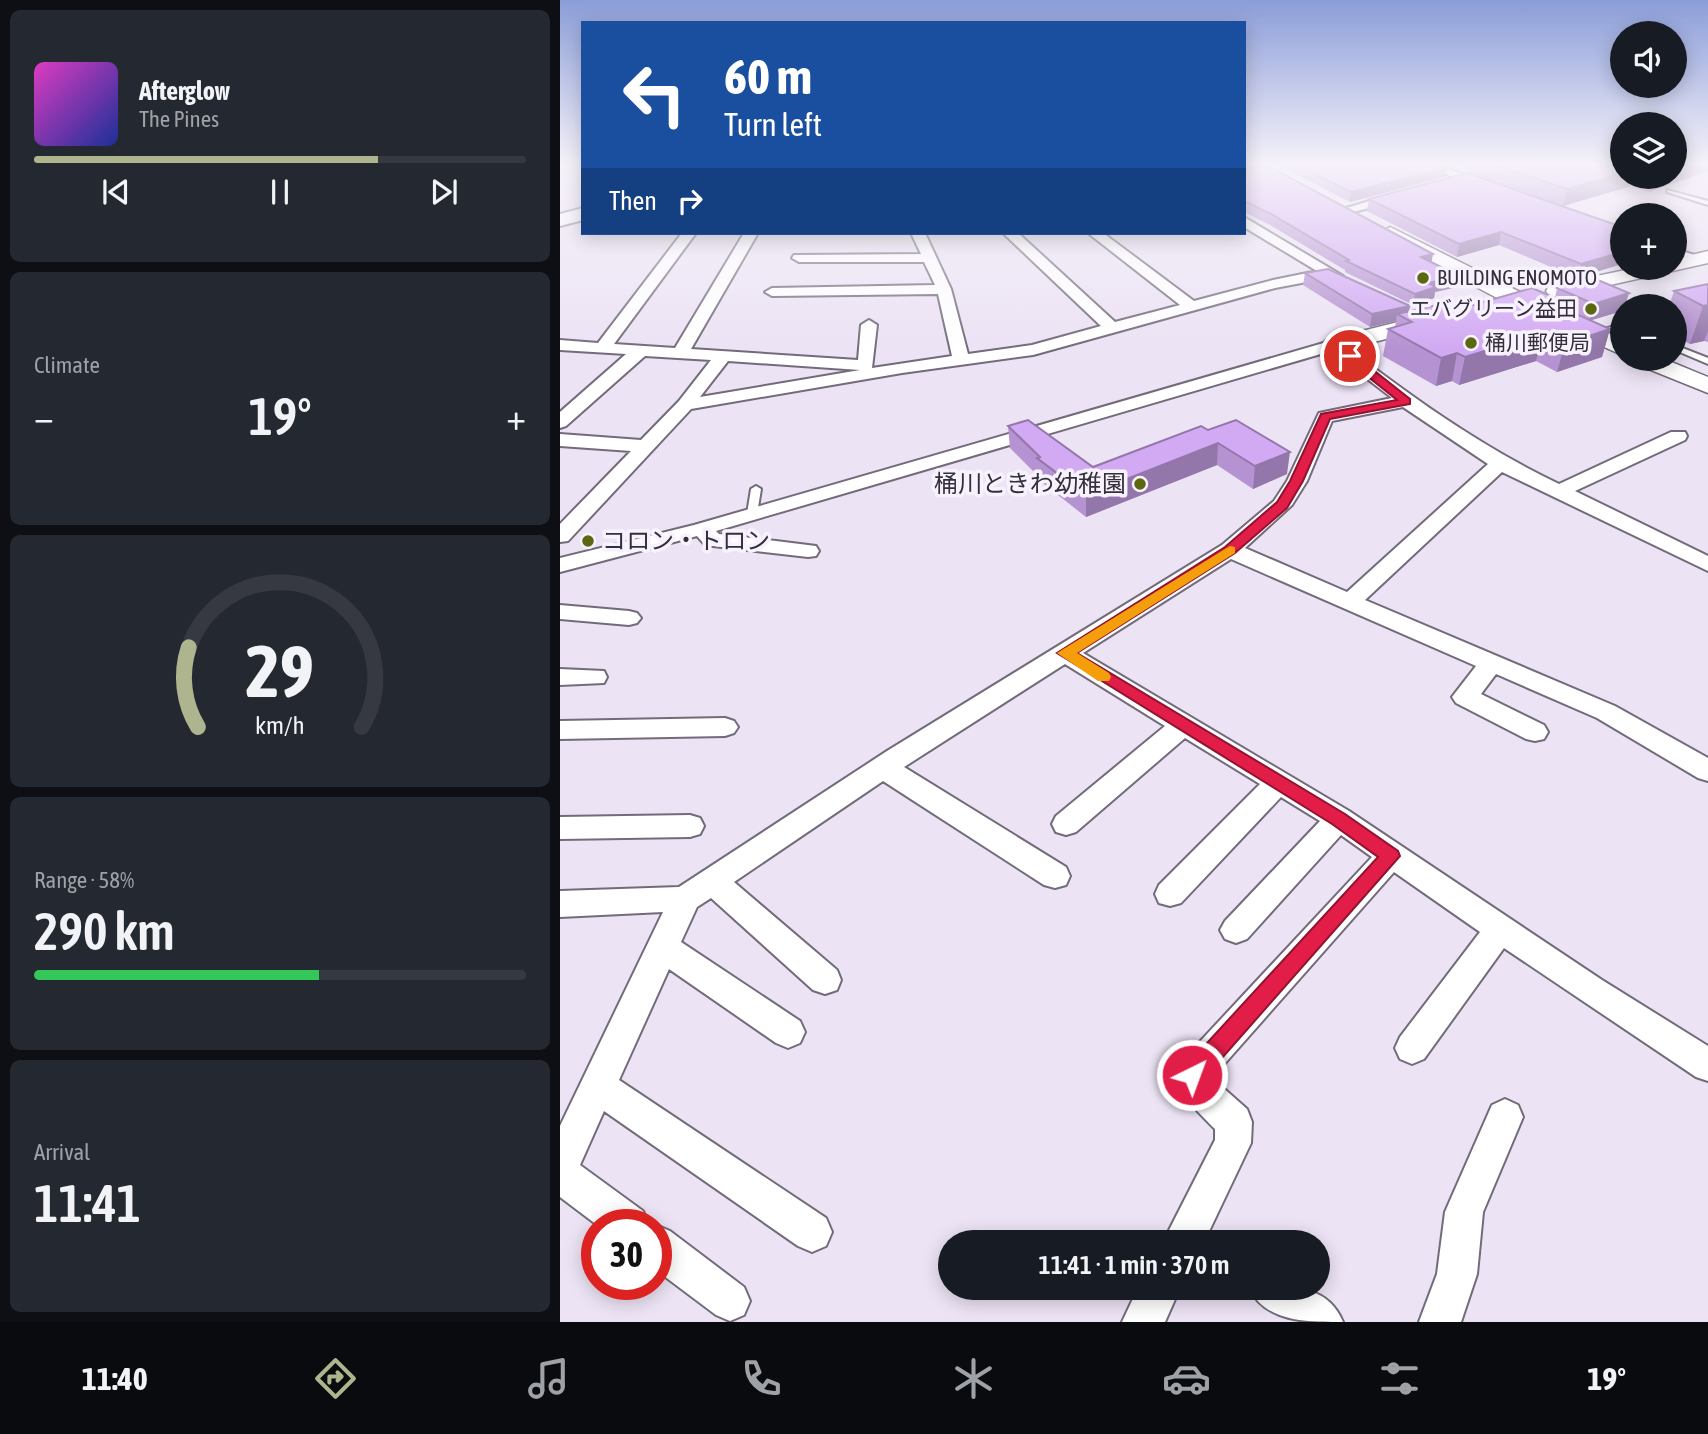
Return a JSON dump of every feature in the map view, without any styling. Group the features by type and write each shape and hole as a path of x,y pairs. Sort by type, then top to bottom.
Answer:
{"street":[{"path":"1252,226 1329,273 1352,283"},
{"path":"1376,226 1518,300 1610,343"},
{"path":"603,347 688,235"},
{"path":"681,352 750,235"},
{"path":"919,235 944,289 961,359"},
{"path":"1012,235 1112,328"},
{"path":"1098,235 1191,306"},
{"path":"799,258 930,258"},
{"path":"685,405 902,368 1033,350 1191,306 1329,273"},
{"path":"1481,309 1610,280"},
{"path":"772,292 944,289"},
{"path":"1409,310 1432,321"},
{"path":"560,565 701,529 1334,345 1457,315"},
{"path":"866,365 869,325"},
{"path":"1334,345 1406,401 1500,463 1708,564"},
{"path":"562,347 641,349 902,368"},
{"path":"560,422 641,349"},
{"path":"560,537 685,405 724,355"},
{"path":"1671,371 1708,387"},
{"path":"560,1167 662,947 698,889 883,767 1230,550 1282,505 1297,481 1325,417 1406,401"},
{"path":"1557,492 1678,436"},
{"path":"560,440 645,446"},
{"path":"1349,602 1500,463"},
{"path":"701,529 713,540 808,551"},
{"path":"1230,550 1606,712 1708,771"},
{"path":"560,612 629,618"},
{"path":"1065,653 1339,819 1500,929 1708,1065"},
{"path":"1492,663 1465,697 1535,732"},
{"path":"560,677 595,677"},
{"path":"1066,824 1183,725"},
{"path":"560,730 725,727"},
{"path":"883,767 1055,876"},
{"path":"1170,894 1278,783"},
{"path":"1236,930 1339,819"},
{"path":"560,828 690,827"},
{"path":"1194,1230 1233,1143 1234,1122 1199,1089 1192,1075 1391,856"},
{"path":"560,904 698,889 825,981"},
{"path":"1412,1048 1500,929"},
{"path":"662,947 788,1032"},
{"path":"598,1087 812,1231"},
{"path":"1440,1322 1457,1274 1464,1212 1505,1117"},
{"path":"560,1173 608,1209"},
{"path":"672,1257 730,1301"},
{"path":"1143,1322 1154,1300"},
{"path":"1288,1300 1322,1322"}],"lane":[{"path":"1591,334 1610,329"},
{"path":"1687,352 1708,361"},
{"path":"752,514 756,489"}],"building":[{"path":"1291,226 1380,226 1433,254 1421,257 1459,276 1428,283 1436,287 1415,294 1346,261 1349,260"},
{"path":"1422,226 1610,226 1610,256 1581,264 1501,232 1459,244"},
{"path":"1328,269 1410,306 1372,314 1305,273"},
{"path":"1593,278 1629,293 1610,294 1610,299 1594,304 1557,288"},
{"path":"1708,284 1708,305 1703,306 1687,298 1687,294 1674,291"},
{"path":"1532,288 1567,303 1558,306 1610,329 1565,344 1543,333 1465,357 1457,353 1441,358 1388,329 1412,322 1397,314 1437,305 1449,312"},
{"path":"1028,420 1093,467 1201,426 1208,430 1236,420 1290,452 1255,466 1218,443 1086,495 1037,458 1040,457 1008,426"}],"slow traffic":[{"path":"1103,677 1065,653 1230,550"}],"place":[{"name":"BUILDING ENOMOTO","path":"1423,278"},
{"name":"エバグリーン益田","path":"1591,309"},
{"name":"桶川郵便局","path":"1471,343"},
{"name":"桶川ときわ幼稚園","path":"1140,484"},
{"name":"コロン・トロン","path":"588,541"}],"route":[{"path":"1192,1075 1391,856 1339,819 1065,653 1230,550 1282,505 1297,481 1325,417 1406,401 1350,356"}]}
